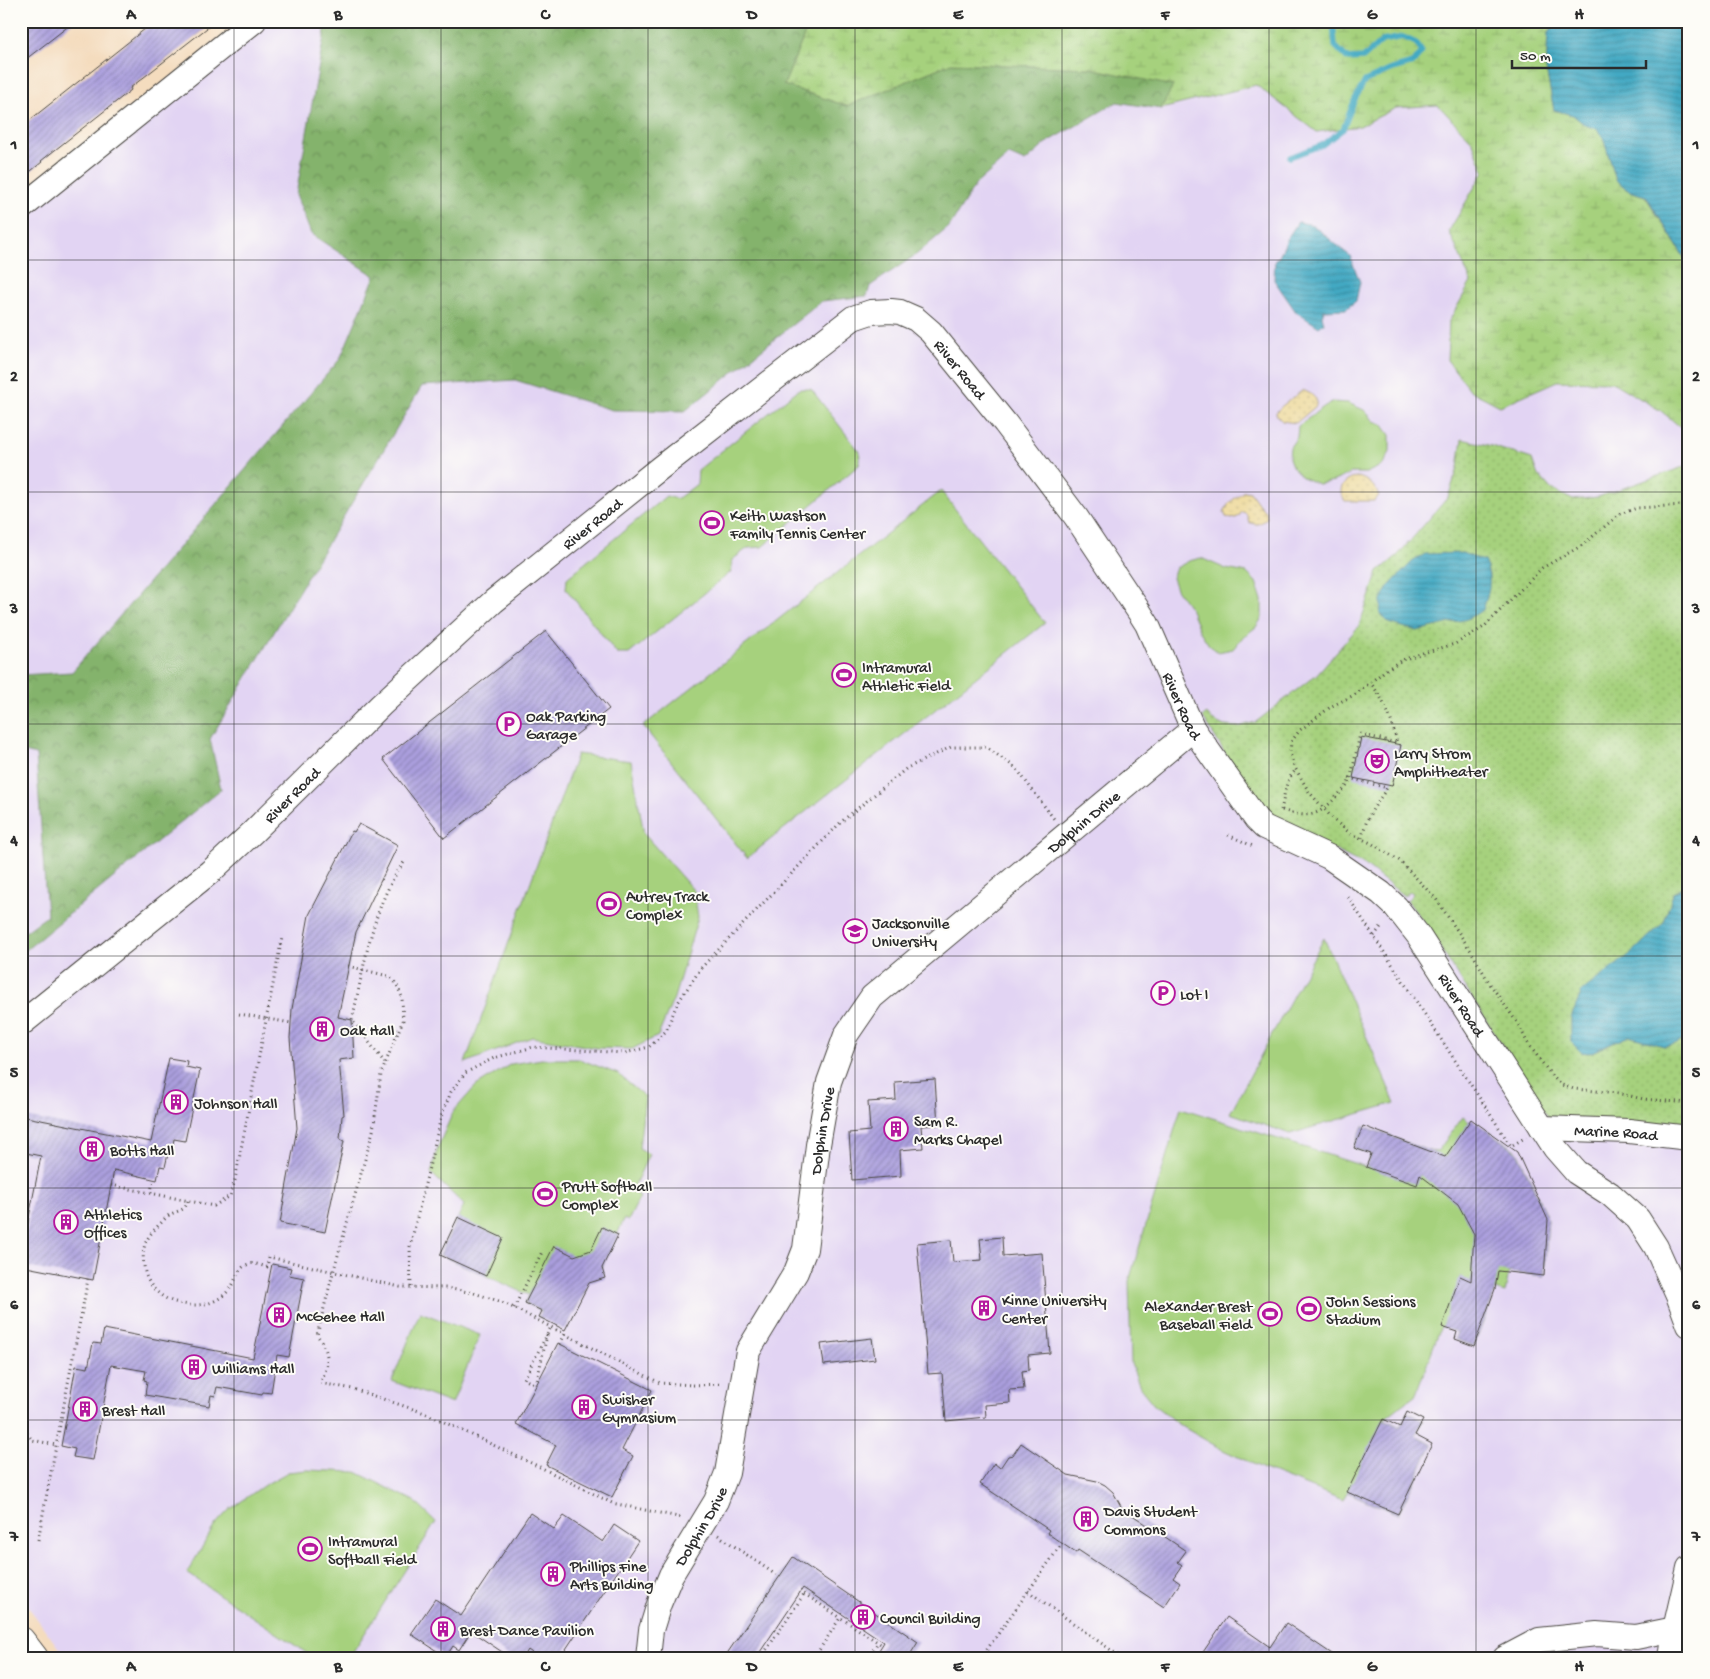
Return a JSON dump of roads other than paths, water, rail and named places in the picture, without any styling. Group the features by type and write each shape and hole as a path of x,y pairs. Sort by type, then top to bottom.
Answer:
{"main road":[{"path":"21,1641 34,1658"}],"street":[{"path":"21,208 254,21"},
{"name":"River Road","path":"21,1024 210,872 381,705 494,600 853,318 871,312 900,312 920,322 931,332 1005,422 1076,517 1147,624 1193,729 1245,804 1264,827 1329,857 1381,893 1396,907 1418,935 1555,1148 1576,1172 1610,1194 1638,1219 1656,1247 1689,1325"},
{"name":"Dolphin Drive","path":"648,1658 652,1630 659,1604 671,1575 716,1501 727,1473 748,1351 796,1272 805,1249 818,1145 829,1082 846,1035 872,998 1193,729"},
{"name":"Marine Road","path":"1542,1128 1629,1131 1689,1138"},
{"path":"1671,1658 1682,1626 1689,1568"},
{"path":"1505,1658 1539,1640 1597,1634 1636,1637 1682,1626"}],"water":[{"path":"1558,21 1689,21 1689,265 1646,196 1629,191 1616,180 1603,137 1597,129 1585,125 1573,115 1554,110 1546,69 1548,33"},
{"path":"1298,222 1313,225 1350,256 1360,282 1356,301 1346,309 1324,310 1322,316 1324,323 1319,327 1296,312 1274,280 1275,259 1279,257 1288,237"},
{"path":"1462,553 1484,561 1487,568 1489,586 1483,610 1467,619 1417,631 1389,623 1380,613 1381,600 1388,587 1412,562 1425,554"},
{"path":"1689,884 1689,1033 1678,1043 1664,1046 1629,1036 1589,1053 1581,1052 1571,1042 1571,1018 1582,991 1633,952 1664,922 1673,894"}],"waterway":[{"path":"1290,157 1322,145 1343,129 1355,99 1365,81 1392,69 1413,63 1422,52 1416,43 1403,37 1382,41 1363,58 1348,59 1335,46 1333,21"}],"place":[{"name":"Keith Wastson Family Tennis Center","path":"712,523"},
{"name":"Intramural Athletic Field","path":"844,675"},
{"name":"Oak Parking Garage","path":"509,724"},
{"name":"Larry Strom Amphitheater","path":"1377,761"},
{"name":"Autrey Track Complex","path":"609,904"},
{"name":"Jacksonville University","path":"855,931"},
{"name":"Lot I","path":"1163,993"},
{"name":"Oak Hall","path":"322,1029"},
{"name":"Johnson Hall","path":"176,1102"},
{"name":"Sam R. Marks Chapel","path":"896,1129"},
{"name":"Botts Hall","path":"92,1149"},
{"name":"Prutt Softball Complex","path":"545,1194"},
{"name":"Athletics Offices","path":"66,1222"},
{"name":"Kinne University Center","path":"984,1308"},
{"name":"John Sessions Stadium","path":"1309,1309"},
{"name":"Alexander Brest Baseball Field","path":"1270,1314"},
{"name":"McGehee Hall","path":"279,1315"},
{"name":"Williams Hall","path":"194,1367"},
{"name":"Swisher Gymnasium","path":"584,1407"},
{"name":"Brest Hall","path":"85,1409"},
{"name":"Davis Student Commons","path":"1086,1519"},
{"name":"Intramural Softball Field","path":"310,1549"},
{"name":"Phillips Fine Arts Building","path":"553,1574"},
{"name":"Council Building","path":"863,1617"},
{"name":"Brest Dance Pavilion","path":"443,1629"}]}
